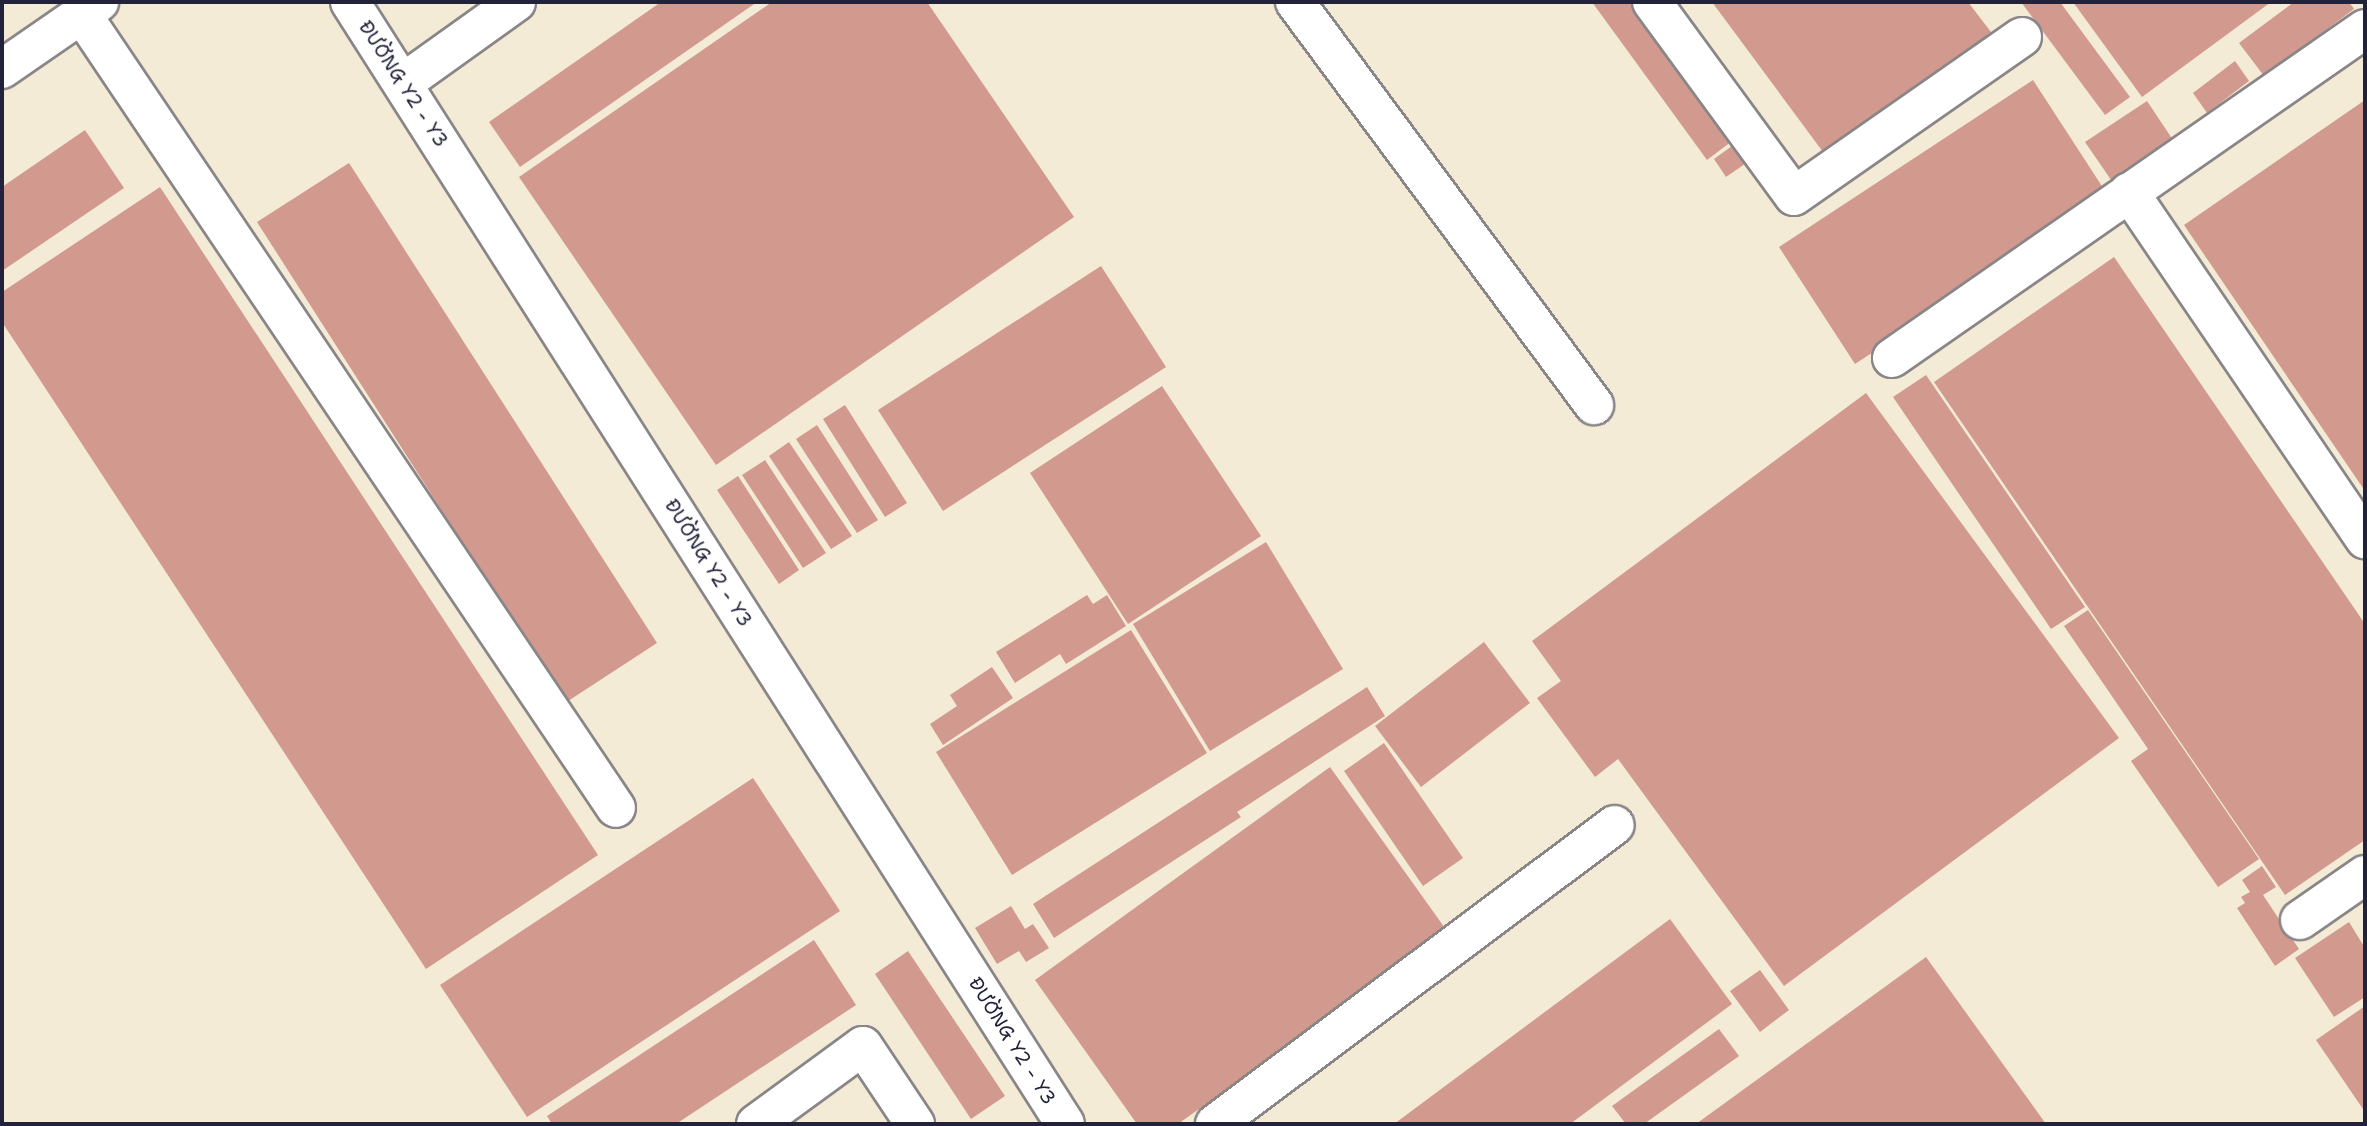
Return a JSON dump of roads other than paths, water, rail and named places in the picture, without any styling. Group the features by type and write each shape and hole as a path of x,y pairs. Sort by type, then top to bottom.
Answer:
{"street":[{"name":"ĐƯỜNG Y2 - Y3","path":"350,2 1065,1124"},
{"path":"403,83 516,2"},
{"path":"1295,2 1594,405"},
{"path":"1652,2 1794,196 2022,37"},
{"path":"2,69 90,7 617,808"},
{"path":"1892,358 2365,29"},
{"path":"2129,192 2365,539"},
{"path":"1214,1124 1614,825"},
{"path":"2300,920 2365,875"},
{"path":"756,1124 863,1046 915,1124"}]}
